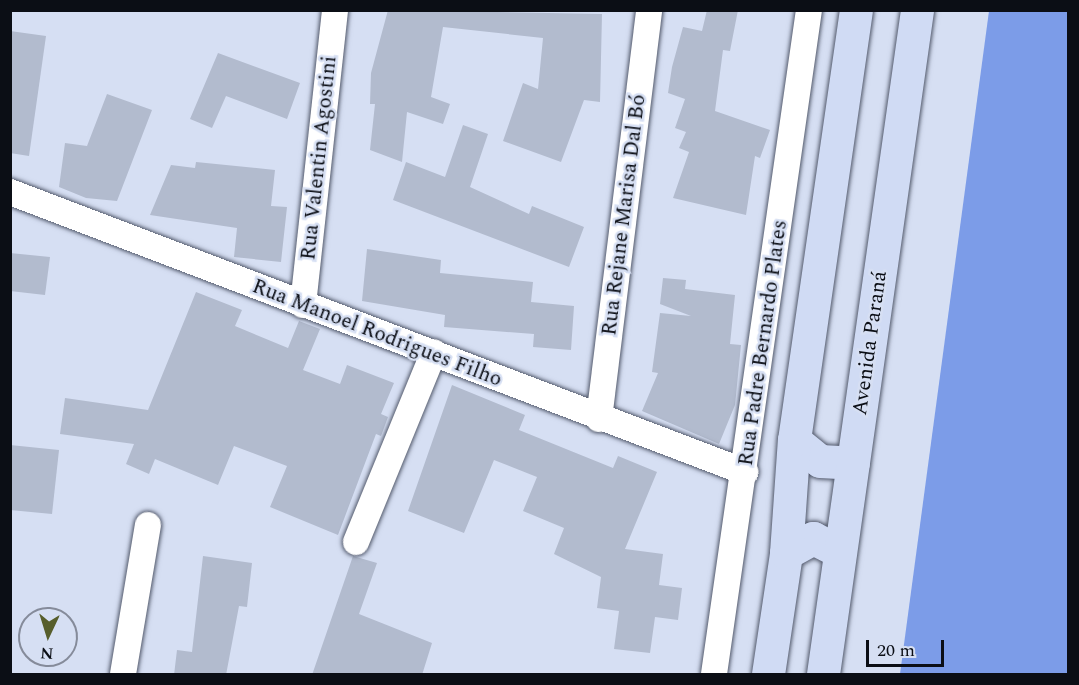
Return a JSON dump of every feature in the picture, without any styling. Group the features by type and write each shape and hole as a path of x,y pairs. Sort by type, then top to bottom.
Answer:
{"main road":[{"path":"768,675 786,554 794,440 856,10"},
{"name":"Avenida Paraná","path":"823,675 916,10"},
{"path":"794,440 820,461 853,463"},
{"path":"786,554 813,538 840,552"}],"street":[{"name":"Rua Valentin Agostini","path":"303,305 335,10"},
{"name":"Rua Rejane Marisa Dal Bó","path":"600,419 649,10"},
{"name":"Rua Padre Bernardo Plates","path":"714,675 745,472 809,10"},
{"name":"Rua Manoel Rodrigues Filho","path":"10,192 303,305 434,352 600,419 745,472"},
{"path":"356,542 434,352"},
{"path":"123,675 148,525"}],"shaded area":[{"path":"989,11 1068,11 1068,674 900,674"}],"building":[{"path":"388,10 602,14 600,102 584,100 561,162 503,141 523,83 538,89 543,38 443,27 431,97 450,104 443,124 407,112 402,162 370,150 375,104 370,104 371,73"},
{"path":"707,10 738,10 730,51 723,50 715,111 770,130 760,158 755,156 746,215 673,198 689,152 679,148 686,132 675,128 685,99 668,93 672,67 683,27 702,31"},
{"path":"10,31 46,36 29,156 10,153"},
{"path":"218,53 300,83 287,119 226,96 212,128 190,119"},
{"path":"107,94 152,110 117,201 86,198 59,187 65,143 87,146"},
{"path":"463,125 488,134 470,187 529,214 532,206 584,227 569,267 393,200 406,162 445,177"},
{"path":"196,162 275,170 271,206 287,207 281,262 234,257 237,228 150,215 171,165 195,168"},
{"path":"367,249 441,260 440,273 533,282 531,302 574,306 571,350 533,347 534,334 444,327 445,315 362,301"},
{"path":"10,253 50,257 45,295 10,291"},
{"path":"663,278 686,280 685,289 735,295 730,344 741,345 735,405 719,444 642,411 658,373 652,372 660,313 691,316 660,304"},
{"path":"196,292 242,310 235,326 288,348 299,321 320,329 303,370 340,384 347,365 394,383 381,414 388,417 381,436 376,434 338,535 270,507 287,466 234,446 218,485 155,459 149,474 126,464 134,444 60,434 65,398 148,410"},
{"path":"452,385 525,415 519,430 613,468 618,456 657,472 625,549 663,554 659,585 682,588 678,620 655,617 650,653 614,649 619,611 597,608 601,577 554,554 564,528 523,511 537,477 494,460 464,533 408,511"},
{"path":"10,445 59,450 52,514 10,510"},
{"path":"203,556 252,563 247,607 239,606 226,675 174,675 177,650 192,652"},
{"path":"353,556 377,563 359,614 432,643 422,675 312,675"}]}
